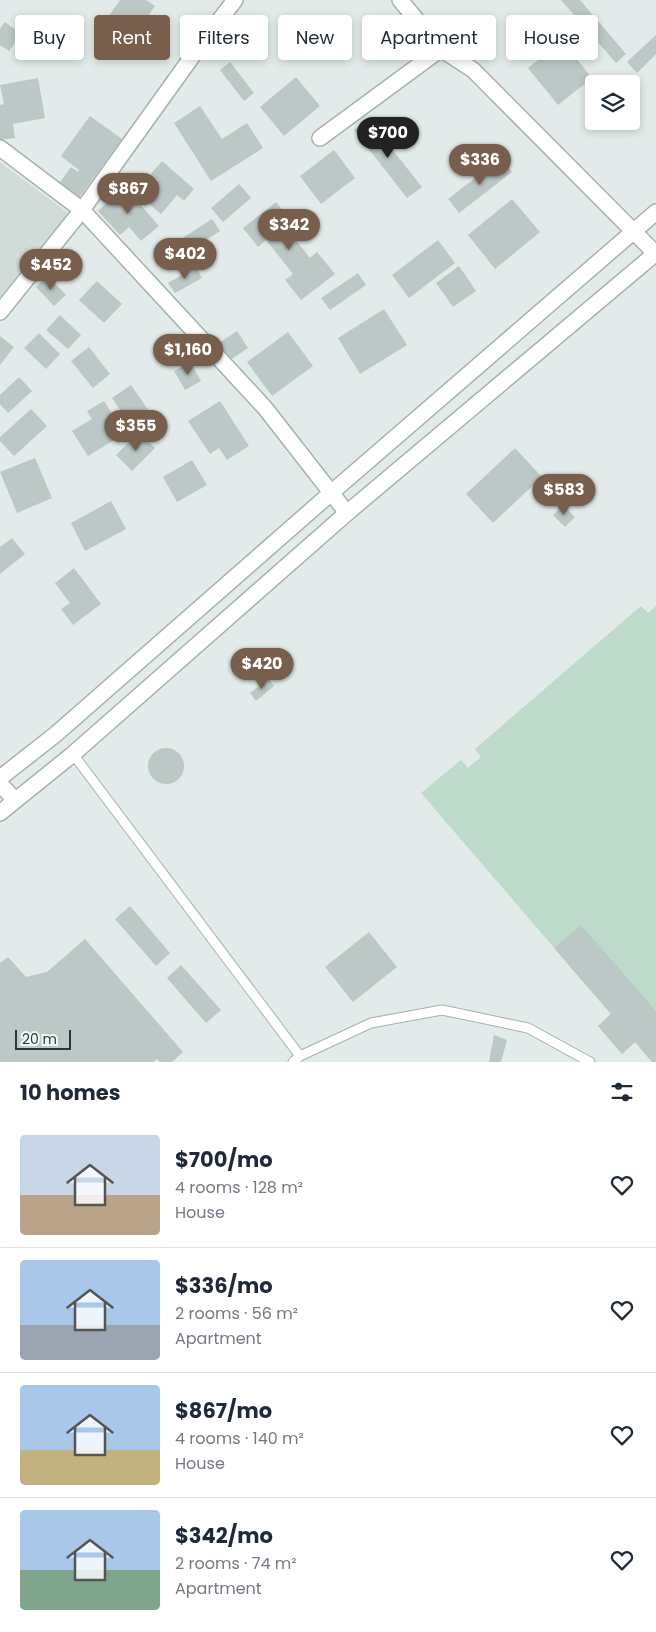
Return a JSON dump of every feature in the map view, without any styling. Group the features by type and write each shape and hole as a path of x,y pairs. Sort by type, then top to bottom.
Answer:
{"street":[{"path":"0,312 82,210 235,0"},
{"path":"400,0 413,15"},
{"path":"320,138 425,60"},
{"path":"0,813 73,754 347,514 656,253 473,70 458,60"},
{"path":"0,148 82,210 265,408 347,514"},
{"path":"0,778 56,734 331,492 656,212"},
{"path":"0,784 15,800"}],"lane":[{"path":"73,754 300,1056"},
{"path":"293,1062 300,1056 371,1024 442,1010 528,1028 590,1062"}],"shaded area":[{"path":"0,162 72,216 0,306"}],"green space":[{"path":"641,606 648,613 656,606 656,1062 652,1062 635,1042 622,1054 598,1026 611,1014 421,793 461,760 468,768 481,757 475,749"}],"building":[{"path":"120,0 146,0 155,6 148,15 110,15"},
{"path":"561,0 580,0 593,15 574,15"},
{"path":"598,21 626,54 616,63 598,42"},
{"path":"5,22 15,30 15,42 9,51 0,45 0,29"},
{"path":"656,35 656,54 637,73 627,62"},
{"path":"538,60 577,60 590,75 585,75 585,84 558,105 528,68"},
{"path":"230,62 254,93 244,101 220,70"},
{"path":"296,77 320,106 284,136 260,107"},
{"path":"38,78 45,118 13,124 15,138 0,140 0,105 4,104 0,85"},
{"path":"200,106 222,139 247,123 263,148 211,181 174,123"},
{"path":"90,116 122,139 75,203 55,189 71,167 78,172 79,170 61,156"},
{"path":"368,119 422,187 407,198 354,130"},
{"path":"334,150 355,178 321,204 300,176"},
{"path":"501,158 512,172 459,213 448,199"},
{"path":"162,161 194,189 184,201 177,195 161,214 142,198 158,180 151,174"},
{"path":"239,184 251,198 223,222 211,208"},
{"path":"125,187 159,226 141,241 129,227 120,235 98,211"},
{"path":"512,199 540,232 495,269 468,235"},
{"path":"276,202 291,221 285,226 310,258 317,252 335,274 301,300 285,280 293,274 266,240 258,247 243,228"},
{"path":"212,219 220,231 189,251 181,239"},
{"path":"438,240 455,263 409,298 392,275"},
{"path":"459,266 476,291 453,307 436,283"},
{"path":"196,267 202,278 175,293 168,283"},
{"path":"358,273 366,285 330,310 321,298"},
{"path":"48,276 66,295 54,306 36,287"},
{"path":"97,281 122,304 104,323 79,300"},
{"path":"384,309 407,345 360,374 338,338"},
{"path":"60,315 81,335 68,349 46,330"},
{"path":"237,331 248,348 227,362 216,345"},
{"path":"288,332 313,366 272,396 247,362"},
{"path":"39,333 60,354 46,369 24,348"},
{"path":"0,336 14,347 0,365"},
{"path":"170,341 176,350 162,358 156,349"},
{"path":"89,347 110,374 93,388 71,361"},
{"path":"190,362 201,381 185,390 174,371"},
{"path":"19,377 32,391 8,413 0,404 0,395"},
{"path":"131,385 149,411 130,424 112,398"},
{"path":"104,401 121,428 113,434 116,439 88,456 72,431 92,419 87,411"},
{"path":"220,401 249,446 227,460 219,448 210,454 188,421"},
{"path":"31,409 47,426 14,456 0,441 0,437"},
{"path":"160,414 168,428 150,440 141,426"},
{"path":"139,432 155,448 132,471 116,455"},
{"path":"515,448 542,477 493,523 466,494"},
{"path":"35,458 52,498 17,513 0,472"},
{"path":"192,460 207,485 177,502 163,477"},
{"path":"111,501 126,529 85,551 71,523"},
{"path":"563,505 575,517 565,527 553,515"},
{"path":"12,538 25,554 0,574 0,547"},
{"path":"74,568 101,604 73,625 61,609 70,603 55,583"},
{"path":"269,679 274,686 256,701 250,693"},
{"path":"166,748 173,749 179,753 183,759 183,773 179,779 173,783 166,784 159,783 153,779 149,773 148,766 149,759 153,753 159,749"},
{"path":"130,906 170,953 156,966 115,919"},
{"path":"581,925 656,1011 656,1062 652,1062 635,1042 622,1054 598,1026 611,1014 554,948"},
{"path":"369,932 397,967 353,1002 325,967"},
{"path":"85,939 183,1052 172,1062 160,1062 157,1059 153,1062 0,1062 0,963 8,957 26,977 47,972"},
{"path":"181,965 221,1010 206,1023 167,978"},
{"path":"494,1035 507,1040 501,1062 489,1062"}]}
